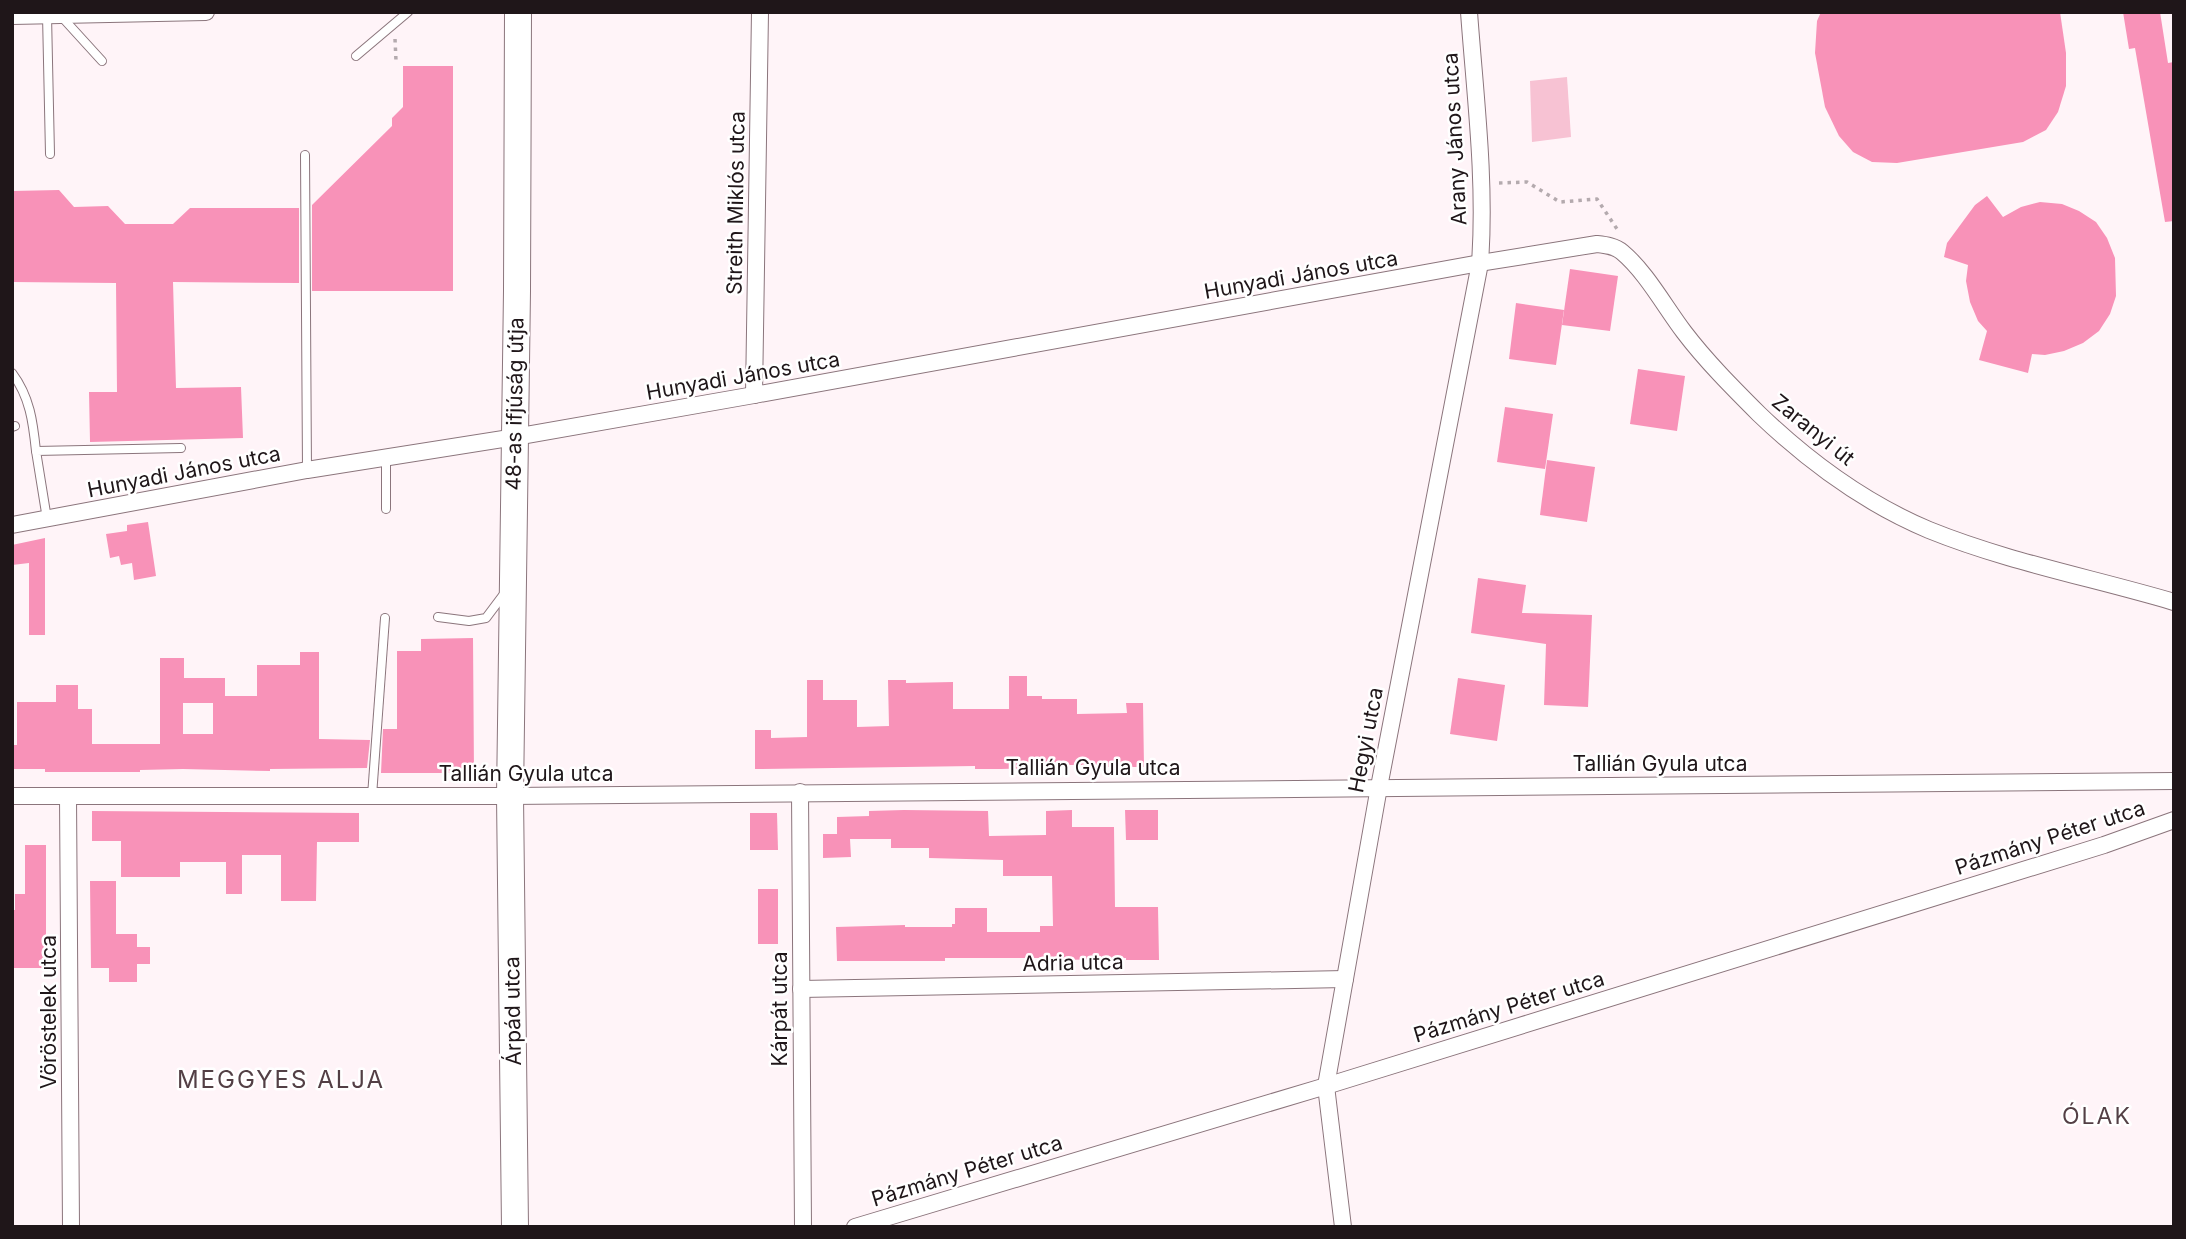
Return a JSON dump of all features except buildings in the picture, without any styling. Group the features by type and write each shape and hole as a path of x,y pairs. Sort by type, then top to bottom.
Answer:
{"main road":[{"name":"48-as ifjúság útja","path":"510,796 518,12"},
{"name":"Árpád utca","path":"510,796 515,1227"}],"street":[{"path":"12,16 206,12"},
{"name":"Streith Miklós utca","path":"754,395 760,12"},
{"name":"Arany János utca","path":"1469,12 1480,184 1480,263"},
{"name":"Zaranyi út","path":"1480,263 1597,244 1610,246 1622,252 1658,294 1684,332 1761,415 1810,458 1856,491 1891,512 1974,547 2174,602"},
{"name":"Hunyadi János utca","path":"12,525 307,470 754,395 1480,263"},
{"name":"Hegyi utca","path":"1343,1227 1326,1086 1378,787 1480,263"},
{"name":"Tallián Gyula utca","path":"12,796 510,796 2174,780"},
{"name":"Kárpát utca","path":"800,792 803,1227"},
{"name":"Vöröstelek utca","path":"68,796 71,1227"},
{"name":"Pázmány Péter utca","path":"865,1225 1326,1086 2104,845 2174,820"},
{"name":"Adria utca","path":"801,989 1345,979"}],"lane":[{"path":"356,56 408,12"},
{"path":"54,15 102,61"},
{"path":"50,154 54,15"},
{"path":"305,155 307,470"},
{"path":"12,373 23,387 29,403 47,519"},
{"path":"36,451 181,448"},
{"path":"386,458 386,509"},
{"path":"438,617 469,621 486,618 501,599 512,572"},
{"path":"372,796 385,618"}],"path":[{"path":"1480,184 1527,182 1560,202 1597,199 1623,236"}],"shaded area":[{"path":"1567,77 1571,137 1532,142 1530,81"}],"district":[{"name":"MEGGYES ALJA","path":"281,1080"},
{"name":"ÓLAK","path":"2097,1116"}]}
